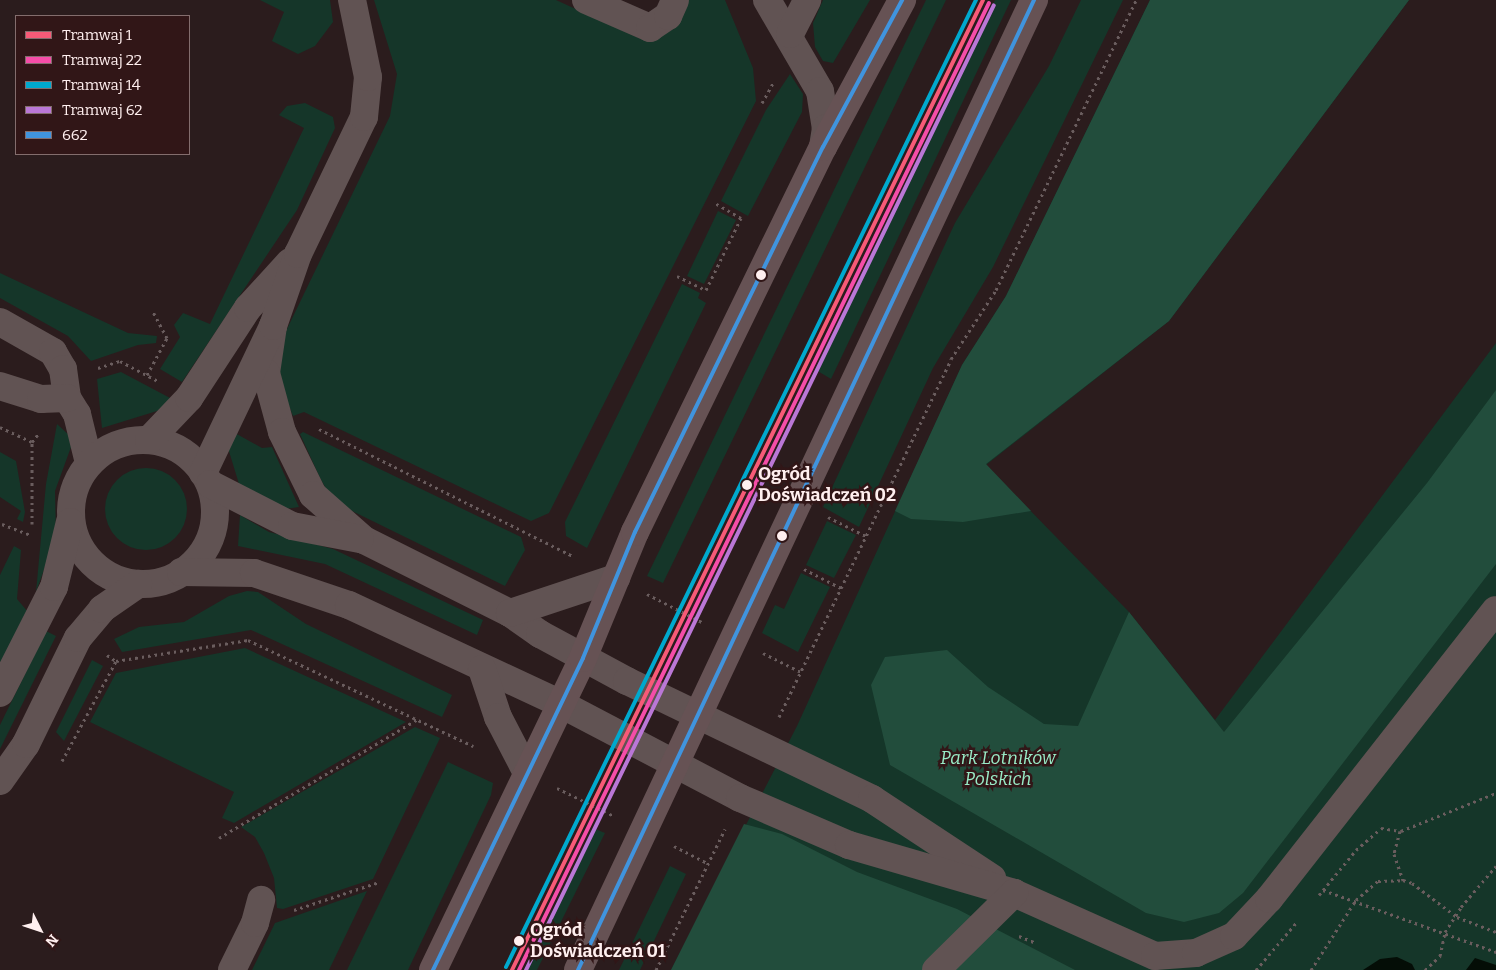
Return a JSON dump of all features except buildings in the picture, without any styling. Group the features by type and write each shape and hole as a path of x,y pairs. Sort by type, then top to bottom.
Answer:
{"main road":[{"path":"433,970 583,658 627,584 823,147 902,0"},
{"path":"578,970 1034,0"}],"lane":[{"path":"70,519 82,551 96,567 117,580 138,584 158,582 181,572 200,556 212,532 215,508 206,478 273,326 298,254 364,117 368,77 352,0"},
{"path":"586,0 650,28 668,16 674,0"},
{"path":"767,0 790,34 820,91 826,128 823,147"},
{"path":"790,34 807,0"},
{"path":"148,440 189,398 248,308 298,254"},
{"path":"0,322 53,352 62,369 67,398 77,414 89,463"},
{"path":"273,326 266,373 282,432 313,495 364,540 510,613 583,658 872,799 1014,892 1155,956 1196,953 1234,936 1269,898 1496,610"},
{"path":"0,386 40,399 67,398"},
{"path":"0,693 54,587 64,560 73,491 89,463 118,444 148,440 180,449 206,478 292,526 364,540"},
{"path":"181,572 218,570 254,573 292,584 349,605 482,669 561,704 677,762 740,798 848,846 1014,892"},
{"path":"0,782 26,744 78,638 102,608 138,584"},
{"path":"510,613 627,584"},
{"path":"482,669 494,706 527,773"},
{"path":"936,970 1014,892"},
{"path":"232,970 258,912"}],"path":[{"path":"781,714 803,673 951,359 996,290 1136,0"},
{"path":"676,276 706,290 742,218 713,202"},
{"path":"147,375 167,338 153,312"},
{"path":"93,370 120,361 163,384"},
{"path":"313,426 526,529 581,561"},
{"path":"0,427 32,442"},
{"path":"30,544 32,442 43,427"},
{"path":"822,514 868,537"},
{"path":"2,524 31,535"},
{"path":"797,566 843,589"},
{"path":"627,584 713,628"},
{"path":"100,650 116,661 248,640 480,750"},
{"path":"753,649 803,673"},
{"path":"62,761 116,661"},
{"path":"219,838 418,719"},
{"path":"555,787 613,815"},
{"path":"1356,850 1381,828 1400,831 1496,793"},
{"path":"656,970 727,825"},
{"path":"1400,831 1394,854 1403,880"},
{"path":"680,849 707,863"},
{"path":"1425,970 1440,956 1446,932 1456,916 1496,866"},
{"path":"1311,970 1356,900 1378,881 1403,880 1456,916 1496,932"},
{"path":"258,912 379,882"},
{"path":"1323,890 1446,932 1496,952"},
{"path":"1009,932 1037,943"}],"green space":[{"path":"260,0 330,0 333,22 315,46 298,54 272,41 284,12"},
{"path":"374,0 556,0 641,39 658,38 673,29 688,0 725,0 753,68 756,101 549,513 531,521 304,412 293,416 279,378 280,345 390,116 397,74"},
{"path":"823,0 870,0 833,63 823,61 815,47 813,23"},
{"path":"926,0 946,0 663,583 647,576"},
{"path":"995,0 1011,0 831,379 816,370"},
{"path":"1081,0 1123,0 993,267 933,368 859,527 823,507 955,223 1049,66"},
{"name":"Park Lotników Polskich","path":"1150,0 1409,0 1169,321 986,465 1129,612 1215,720 1496,343 1496,970 671,970 797,726 962,365 1006,296"},
{"path":"1150,0 1409,0 1169,321 986,464 1031,511 963,522 911,519 895,511 962,365 1006,296"},
{"path":"790,74 803,94 802,112 748,216 721,201 766,110"},
{"path":"305,103 333,117 335,128 297,210 182,382 160,369 180,337 174,325 183,313 210,324 304,128 279,115 287,106"},
{"path":"718,211 736,220 704,284 687,276"},
{"path":"0,273 128,333 157,336 156,343 138,345 91,361 68,336 0,298"},
{"path":"682,284 700,293 698,298 706,303 587,548 566,536 565,522"},
{"path":"121,372 172,399 157,411 102,428 97,379"},
{"path":"1496,390 1496,564 1243,893 1219,913 1184,922 1146,913 890,765 871,685 885,657 947,650 988,687 1044,724 1078,726 1129,612 1224,732 1427,483"},
{"path":"57,424 70,436 71,447 55,491 56,536 36,592 46,484"},
{"path":"303,432 521,537 525,550 505,586 348,509 329,494 300,434"},
{"path":"235,433 262,448 272,447 299,507 285,509 239,484 228,448"},
{"path":"0,452 16,461 25,512 23,522 17,519 21,511 0,497"},
{"path":"146,468 162,471 175,480 184,493 187,509 184,525 175,538 162,547 146,550 130,547 117,538 108,525 105,509 108,493 117,480 130,471"},
{"path":"240,515 269,532 333,549 483,620 477,635 325,564 238,546"},
{"path":"827,521 856,535 834,578 806,565"},
{"path":"14,546 21,550 17,599 28,612 0,670 0,575"},
{"path":"801,573 830,587 798,652 762,633 775,605 784,609"},
{"path":"247,591 258,592 306,624 452,695 442,717 251,630 122,652 114,639 139,627 184,622 229,596"},
{"path":"46,631 56,636 0,749 0,725"},
{"path":"245,648 406,722 234,823 222,818 234,792 90,722 116,673"},
{"path":"92,660 103,666 64,741 56,732"},
{"path":"415,727 440,738 373,879 283,909 277,908 274,878 264,853 255,837 241,827"},
{"path":"448,762 493,783 491,795 408,970 347,970"},
{"path":"744,824 782,834 857,872 957,909 1075,970 671,970"},
{"path":"593,828 605,833 537,970 524,970"},
{"path":"670,866 686,874 640,970 619,970"},
{"path":"367,891 329,970 252,970 275,923"}],"shaded area":[{"path":"1397,957 1412,964 1415,970 1363,970 1380,959"},
{"path":"1475,958 1496,965 1496,970 1466,970"}],"tram line":[{"name":"14","path":"506,967 976,0"},
{"name":"1","path":"512,970 983,0"},
{"name":"22","path":"519,970 989,3"},
{"name":"62","path":"526,970 994,5"}],"transit line":[{"name":"662","path":"433,970 583,658 635,532 823,147 902,0"},
{"name":"662","path":"578,970 1034,0"}],"place":[{"name":"Ogród Doświadczeń 02","path":"747,485"},
{"name":"Ogród Doświadczeń 01","path":"519,941"}]}
